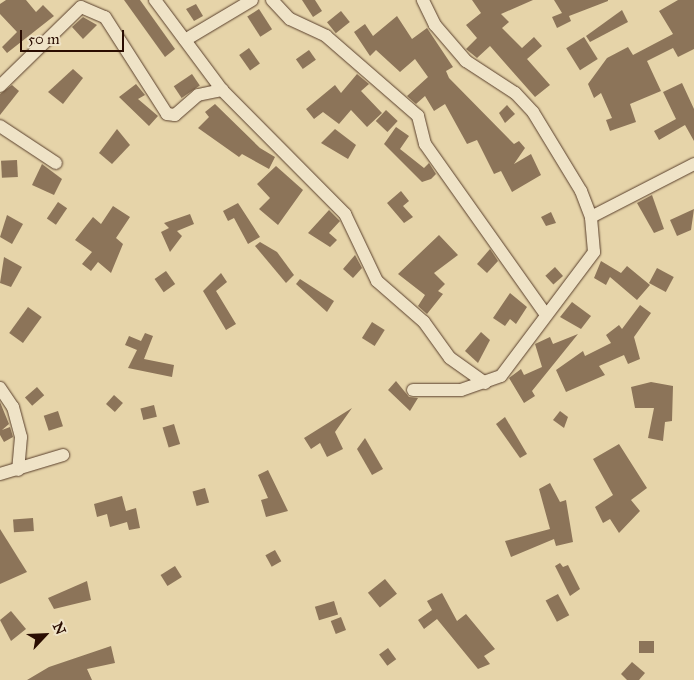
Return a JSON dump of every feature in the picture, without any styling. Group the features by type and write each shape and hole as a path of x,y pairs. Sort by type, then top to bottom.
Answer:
{"street":[{"path":"155,0 222,90 345,214 377,281 424,322 450,358 485,383"},
{"path":"185,40 252,0"},
{"path":"272,0 290,18 326,36 418,116 425,144 546,315"},
{"path":"413,390 461,390 485,383 507,370 546,315 592,260 591,217 581,190 533,112 515,93 466,62 435,25 423,0"},
{"path":"0,86 81,7 105,17 167,114 175,114 198,95 222,90"},
{"path":"0,126 56,163"},
{"path":"591,217 694,164"},
{"path":"0,388 13,407 21,437 18,470"},
{"path":"0,474 63,455"}],"building":[{"path":"6,0 26,0 36,12 43,5 54,16 7,53 2,47 17,32 0,14 0,4"},
{"path":"124,0 140,0 175,49 165,57"},
{"path":"302,0 315,0 322,11 313,17"},
{"path":"472,0 533,0 501,14 509,22 502,28 522,48 534,37 542,46 527,59 550,85 535,97 490,46 477,58 466,49 477,38 466,25 481,13"},
{"path":"554,0 608,1 569,16 571,21 557,28 552,17 562,13"},
{"path":"678,0 694,0 694,49 678,57 673,48 647,61 661,91 630,104 636,122 610,131 606,120 612,118 601,93 594,98 588,84 607,58 628,47 633,55 673,34 659,11"},
{"path":"196,4 203,16 194,21 186,9"},
{"path":"259,9 272,29 260,37 247,17"},
{"path":"622,10 628,22 590,42 586,36"},
{"path":"341,11 350,22 336,33 327,22"},
{"path":"397,16 412,39 427,28 453,67 446,71 449,78 514,144 519,141 525,148 514,164 531,154 541,175 512,192 501,171 494,174 477,140 467,144 445,104 434,111 425,96 416,104 407,96 428,77 415,59 400,72 376,50 370,56 354,32 365,24 373,36"},
{"path":"83,17 97,25 83,39 72,27"},
{"path":"584,37 598,59 580,70 566,48"},
{"path":"249,48 260,64 250,70 239,55"},
{"path":"309,50 316,60 303,69 296,59"},
{"path":"73,69 83,78 63,104 48,92"},
{"path":"192,74 200,86 182,98 174,86"},
{"path":"357,74 369,84 361,91 382,113 367,127 351,110 339,124 323,112 314,119 306,109 335,85 341,93"},
{"path":"682,83 694,109 694,141 685,125 659,140 654,131 676,119 663,92"},
{"path":"136,84 145,95 138,99 158,116 149,126 119,97"},
{"path":"12,85 19,91 0,115 0,94"},
{"path":"215,104 260,148 275,157 269,169 242,154 239,157 198,128 209,117 205,112"},
{"path":"507,105 515,114 505,123 499,113"},
{"path":"386,110 398,121 387,132 376,121"},
{"path":"396,127 409,136 400,149 424,168 429,163 436,174 431,179 422,182 384,144"},
{"path":"117,129 130,145 112,164 99,153"},
{"path":"335,129 356,145 348,159 321,143"},
{"path":"17,160 18,177 2,178 1,161"},
{"path":"42,164 62,179 54,195 32,185"},
{"path":"276,166 303,190 278,225 259,209 270,198 257,184"},
{"path":"401,191 409,201 403,206 413,217 404,223 387,203"},
{"path":"652,195 664,229 654,233 637,203"},
{"path":"58,202 67,208 56,225 47,219"},
{"path":"238,203 260,237 248,244 234,218 228,221 223,211"},
{"path":"113,206 130,217 116,238 123,244 111,273 98,262 91,271 82,264 92,252 75,240 93,217 101,224"},
{"path":"694,209 691,230 677,236 670,220"},
{"path":"329,210 340,221 329,233 337,240 330,247 308,233"},
{"path":"551,212 556,223 546,226 541,217"},
{"path":"190,214 194,224 177,231 182,236 170,252 161,232 169,228 164,223"},
{"path":"7,215 23,224 12,244 0,237"},
{"path":"439,235 458,255 434,273 445,284 438,291 443,294 427,314 418,306 425,295 398,274"},
{"path":"260,242 277,252 294,275 286,283 255,246"},
{"path":"490,249 498,261 487,273 477,264"},
{"path":"355,255 362,268 353,278 343,269"},
{"path":"4,257 22,267 11,287 0,283"},
{"path":"601,261 621,273 627,266 650,285 637,300 610,277 606,285 594,278"},
{"path":"555,267 563,276 553,285 545,276"},
{"path":"657,268 674,277 666,292 649,283"},
{"path":"166,271 175,284 164,292 155,279"},
{"path":"221,273 227,282 216,291 236,324 226,330 203,291"},
{"path":"300,279 334,301 327,312 296,284"},
{"path":"510,293 527,307 516,324 510,319 505,326 493,318"},
{"path":"572,302 591,316 581,329 560,317"},
{"path":"640,305 651,313 634,337 640,359 628,364 624,355 599,366 605,375 566,392 556,370 583,351 585,356 611,343 606,335 619,325 622,329"},
{"path":"28,307 42,317 23,343 9,333"},
{"path":"372,322 385,330 375,346 362,338"},
{"path":"481,332 490,340 478,363 465,351"},
{"path":"145,333 153,336 144,359 174,365 172,377 128,368 137,350 125,345 129,336 141,341"},
{"path":"578,334 532,391 535,396 524,403 509,378 521,369 524,375 542,367 535,344 550,337 553,344"},
{"path":"396,381 409,397 418,398 410,411 388,390"},
{"path":"651,382 673,386 672,421 665,422 663,441 648,438 654,408 635,408 631,387"},
{"path":"37,387 44,395 32,406 25,397"},
{"path":"114,395 123,403 115,412 106,404"},
{"path":"0,402 9,424 2,430 10,427 13,437 4,442 0,435"},
{"path":"154,405 157,417 143,420 140,408"},
{"path":"352,408 335,432 343,449 327,457 320,443 311,449 304,438"},
{"path":"58,411 63,426 49,431 44,416"},
{"path":"560,411 568,417 564,428 553,420"},
{"path":"505,417 527,454 520,458 496,424"},
{"path":"174,424 180,444 169,448 163,428"},
{"path":"365,438 383,469 372,475 357,449"},
{"path":"619,444 647,488 631,500 640,511 619,533 610,519 603,523 595,507 613,495 593,459"},
{"path":"268,470 288,511 266,517 261,500 268,498 258,475"},
{"path":"550,483 560,502 566,500 573,542 556,546 554,539 511,557 505,541 550,529 539,489"},
{"path":"205,488 209,502 197,506 193,492"},
{"path":"122,496 126,511 136,508 140,528 129,530 127,522 110,527 107,514 97,517 94,504"},
{"path":"33,518 34,531 14,532 13,519"},
{"path":"0,529 27,572 0,584"},
{"path":"275,550 281,561 272,567 265,555"},
{"path":"560,563 563,567 568,565 580,589 570,596 555,566"},
{"path":"175,566 182,577 167,586 161,575"},
{"path":"385,579 397,594 380,608 368,593"},
{"path":"87,581 91,600 54,609 48,598"},
{"path":"442,593 457,621 466,614 495,649 484,656 490,664 478,669 437,619 424,629 418,620 432,610 427,601"},
{"path":"558,594 569,615 557,622 546,601"},
{"path":"334,601 338,614 319,620 315,607"},
{"path":"11,611 26,629 11,641 0,620"},
{"path":"341,617 346,630 336,634 331,621"},
{"path":"639,641 654,641 654,653 639,653"},
{"path":"111,646 115,663 87,669 92,680 27,680 49,667"},
{"path":"388,648 396,659 387,666 379,654"},
{"path":"632,662 645,673 639,680 627,680 621,674"}]}
